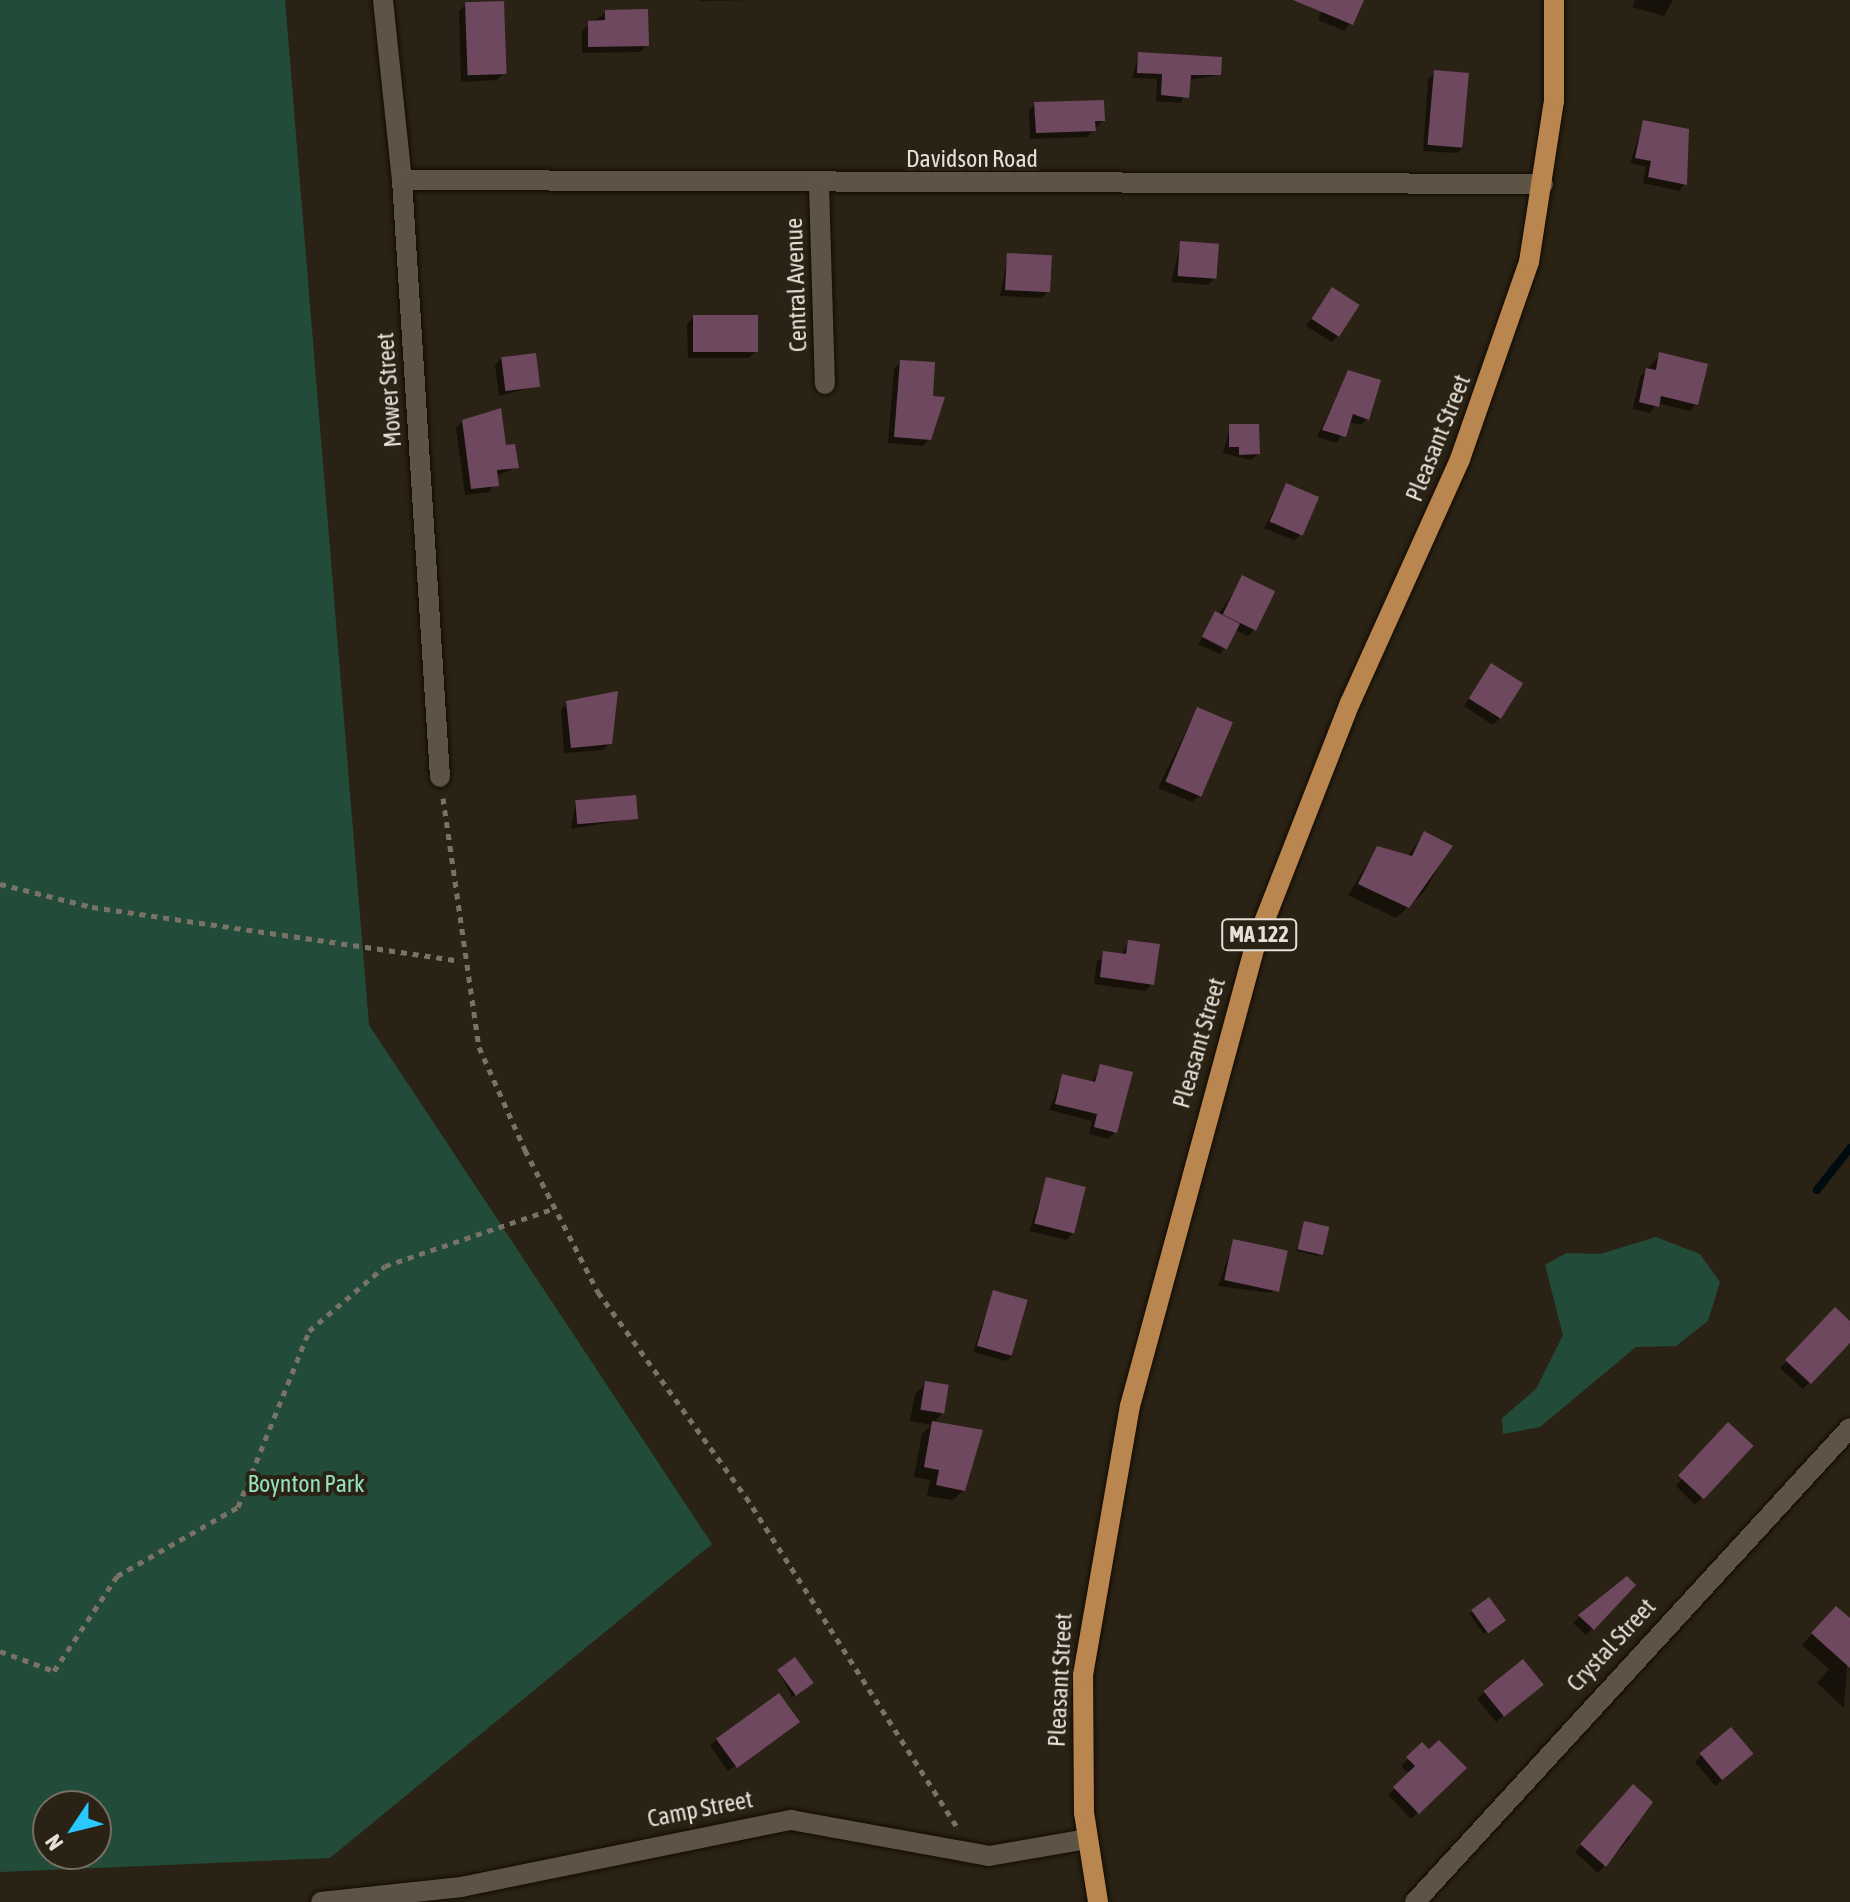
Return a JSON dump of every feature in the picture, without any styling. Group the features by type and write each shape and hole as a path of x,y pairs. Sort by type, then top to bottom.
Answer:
{"main road":[{"name":"Pleasant Street","path":"1098,1902 1087,1839 1081,1750 1089,1614 1174,1228 1255,945 1350,703 1460,459 1529,262 1554,101 1554,0"}],"street":[{"name":"Mower Street","path":"383,0 402,180 440,777"},
{"name":"Davidson Road","path":"402,180 819,185 1543,184"},
{"name":"Central Avenue","path":"819,185 825,384"},
{"name":"Crystal Street","path":"1415,1902 1850,1428"},
{"name":"Camp Street","path":"321,1902 461,1887 791,1820 970,1853 1015,1856 1087,1839"}],"path":[{"path":"440,777 461,961 479,1047 555,1208 598,1292 887,1709 970,1853"},
{"path":"0,884 92,907 461,961"},
{"path":"0,1651 54,1671 117,1576 238,1507 309,1331 385,1266 555,1208"}],"green space":[{"name":"Boynton Park","path":"0,0 285,0 369,1025 712,1544 330,1858 112,1867 112,1790 32,1790 32,1870 47,1870 0,1872"},
{"path":"1656,1237 1700,1254 1720,1282 1708,1321 1676,1346 1636,1347 1540,1427 1503,1434 1502,1418 1536,1389 1563,1335 1545,1265 1566,1253 1600,1254"}],"building":[{"path":"1293,0 1364,0 1353,25"},
{"path":"504,1 507,74 468,75 465,2"},
{"path":"648,9 649,46 588,47 588,21 605,20 605,10"},
{"path":"1138,52 1222,57 1221,75 1191,75 1189,98 1161,95 1162,74 1137,73"},
{"path":"1434,70 1469,73 1462,148 1427,145"},
{"path":"1104,100 1105,121 1095,121 1096,131 1036,133 1034,102"},
{"path":"1643,120 1689,129 1687,185 1648,177 1651,161 1635,158"},
{"path":"1180,241 1219,244 1216,279 1178,276"},
{"path":"1007,253 1052,255 1050,292 1005,290"},
{"path":"1332,287 1360,305 1339,337 1311,319"},
{"path":"693,315 758,315 758,352 693,352"},
{"path":"1659,352 1708,364 1698,405 1661,396 1659,407 1639,402 1646,368 1656,370"},
{"path":"536,353 540,387 505,391 501,357"},
{"path":"900,360 935,362 933,396 945,397 931,440 894,437"},
{"path":"1348,370 1381,380 1369,420 1353,414 1346,437 1322,430"},
{"path":"501,408 506,445 515,444 519,468 497,470 499,486 471,489 462,420"},
{"path":"1229,424 1259,424 1260,454 1239,455 1239,447 1229,447"},
{"path":"1286,483 1319,497 1303,536 1270,522"},
{"path":"1242,575 1275,591 1256,631 1223,615"},
{"path":"1215,611 1240,624 1227,650 1202,637"},
{"path":"1491,663 1523,683 1501,719 1469,699"},
{"path":"618,691 612,744 571,748 566,701"},
{"path":"1197,707 1233,722 1201,797 1165,782"},
{"path":"636,795 638,819 577,824 575,800"},
{"path":"1424,831 1453,846 1409,908 1358,884 1377,846 1412,856"},
{"path":"1128,940 1160,944 1154,985 1100,977 1103,951 1126,954"},
{"path":"1100,1064 1133,1072 1117,1133 1094,1127 1097,1114 1055,1104 1062,1074 1095,1082"},
{"path":"1046,1177 1086,1187 1074,1233 1034,1224"},
{"path":"1304,1221 1329,1227 1323,1255 1297,1249"},
{"path":"1233,1239 1288,1251 1279,1292 1224,1280"},
{"path":"993,1290 1028,1300 1012,1356 977,1346"},
{"path":"1835,1307 1850,1321 1850,1343 1811,1384 1785,1360"},
{"path":"925,1381 949,1385 944,1413 920,1410"},
{"path":"932,1421 983,1430 965,1491 936,1485 939,1470 924,1467"},
{"path":"1728,1422 1754,1446 1704,1499 1678,1475"},
{"path":"1627,1576 1636,1585 1594,1630 1578,1615"},
{"path":"1489,1597 1506,1620 1488,1633 1471,1610"},
{"path":"1836,1606 1850,1618 1850,1668 1811,1633"},
{"path":"795,1657 814,1683 796,1696 777,1670"},
{"path":"1523,1659 1544,1685 1504,1717 1483,1691"},
{"path":"779,1693 800,1722 737,1768 716,1739"},
{"path":"1731,1727 1753,1754 1722,1780 1700,1753"},
{"path":"1439,1740 1467,1768 1419,1814 1393,1787 1415,1766 1406,1757 1422,1742 1429,1749"},
{"path":"1633,1784 1653,1802 1606,1867 1580,1844"}],"waterway":[{"path":"1817,1190 1850,1148"}]}
